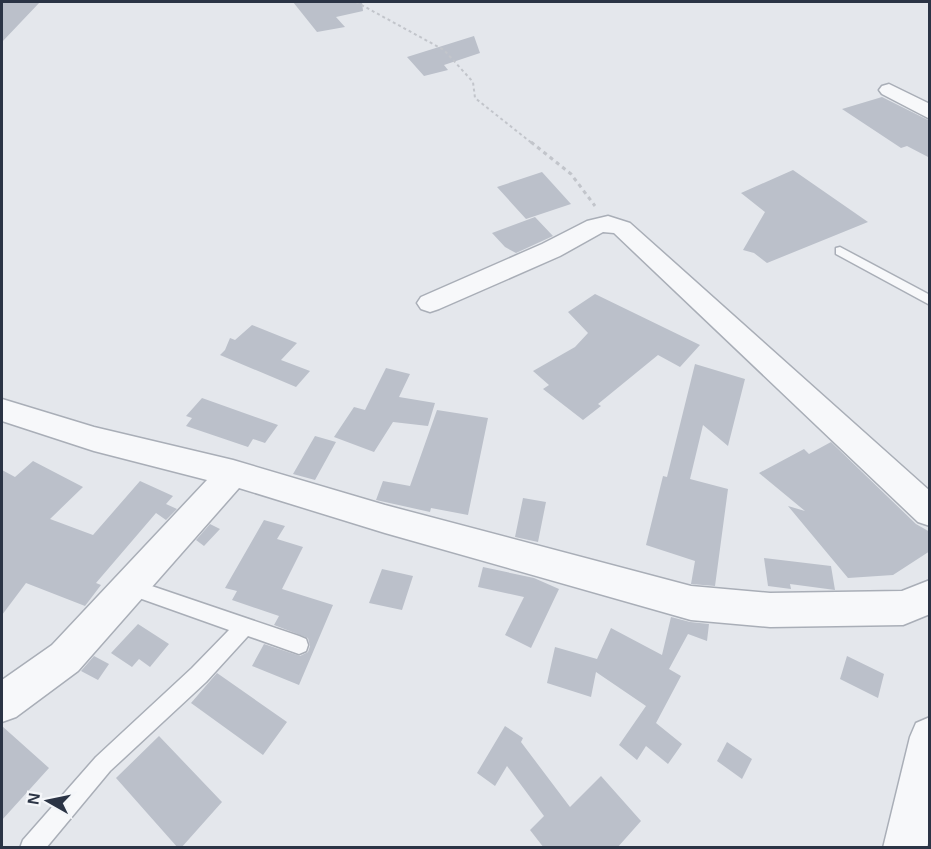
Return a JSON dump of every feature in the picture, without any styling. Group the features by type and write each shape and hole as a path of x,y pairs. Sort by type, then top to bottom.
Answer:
{"street":[{"path":"889,90 930,113"},
{"path":"430,303 551,250 595,226 608,223 622,228 930,512"},
{"path":"2,410 94,440 233,473 385,519 691,603 770,610 903,608 930,596"},
{"path":"2,703 65,658 233,473"},
{"path":"905,848 930,737"}],"lane":[{"path":"840,251 930,301"},
{"path":"131,586 299,645"},
{"path":"31,848 103,764 199,675 245,626"}],"path":[{"path":"356,2 444,50 468,73 473,82 475,98 571,174 608,223"}],"building":[{"path":"40,2 2,42 2,3"},
{"path":"293,2 362,2 363,11 336,17 345,27 317,32"},
{"path":"474,36 480,53 444,65 448,70 424,76 407,57"},
{"path":"882,97 930,121 930,158 907,146 901,148 842,109"},
{"path":"793,170 868,222 767,263 754,253 743,250 765,212 741,193"},
{"path":"542,172 571,204 526,219 497,187"},
{"path":"535,217 553,236 516,253 505,247 492,233"},
{"path":"595,294 700,345 680,367 658,355 598,404 601,406 583,420 543,389 549,385 533,371 575,347 588,333 568,312"},
{"path":"252,325 297,343 281,360 310,371 296,387 220,355 230,338 235,340"},
{"path":"695,364 745,379 728,446 703,425 690,479 728,489 715,586 691,584 695,561 646,545 663,476 667,477"},
{"path":"386,368 410,374 399,397 435,403 428,426 393,422 374,452 334,437 354,407 365,410"},
{"path":"202,398 278,425 265,443 253,439 248,447 186,426 192,418 186,416"},
{"path":"437,410 488,418 468,515 431,508 430,512 376,500 383,481 410,486"},
{"path":"315,436 336,442 315,480 293,474"},
{"path":"831,442 916,524 930,532 930,551 893,575 848,578 788,506 805,511 759,473 804,449 809,454"},
{"path":"33,461 83,487 50,519 93,535 140,481 173,496 166,504 177,509 166,520 156,513 96,583 101,585 85,606 26,583 2,615 2,470 15,477"},
{"path":"523,498 546,502 538,542 515,537"},
{"path":"264,520 285,526 277,539 303,547 282,589 333,605 299,685 252,666 264,644 300,656 308,652 310,646 308,638 274,625 279,616 232,600 237,591 225,588"},
{"path":"210,524 220,529 204,546 196,540"},
{"path":"764,558 831,566 835,590 790,584 791,589 768,586"},
{"path":"483,567 534,578 559,589 531,648 505,635 524,597 478,587"},
{"path":"382,569 413,576 402,610 369,603"},
{"path":"671,617 709,624 707,641 688,634 669,669 681,676 656,723 682,744 668,764 646,746 637,760 619,745 646,706 596,672 591,697 547,683 555,647 597,659 611,628 662,655"},
{"path":"138,624 169,644 150,667 139,659 132,667 111,653"},
{"path":"94,656 109,664 98,680 81,671"},
{"path":"847,656 884,674 878,698 840,679"},
{"path":"217,673 287,722 263,755 191,703"},
{"path":"2,726 49,768 2,820"},
{"path":"505,726 523,738 521,742 570,807 601,776 641,821 617,848 544,848 530,830 544,816 507,766 495,786 477,773"},
{"path":"159,736 222,802 181,848 178,848 116,778"},
{"path":"727,742 752,759 742,779 717,761"}]}
